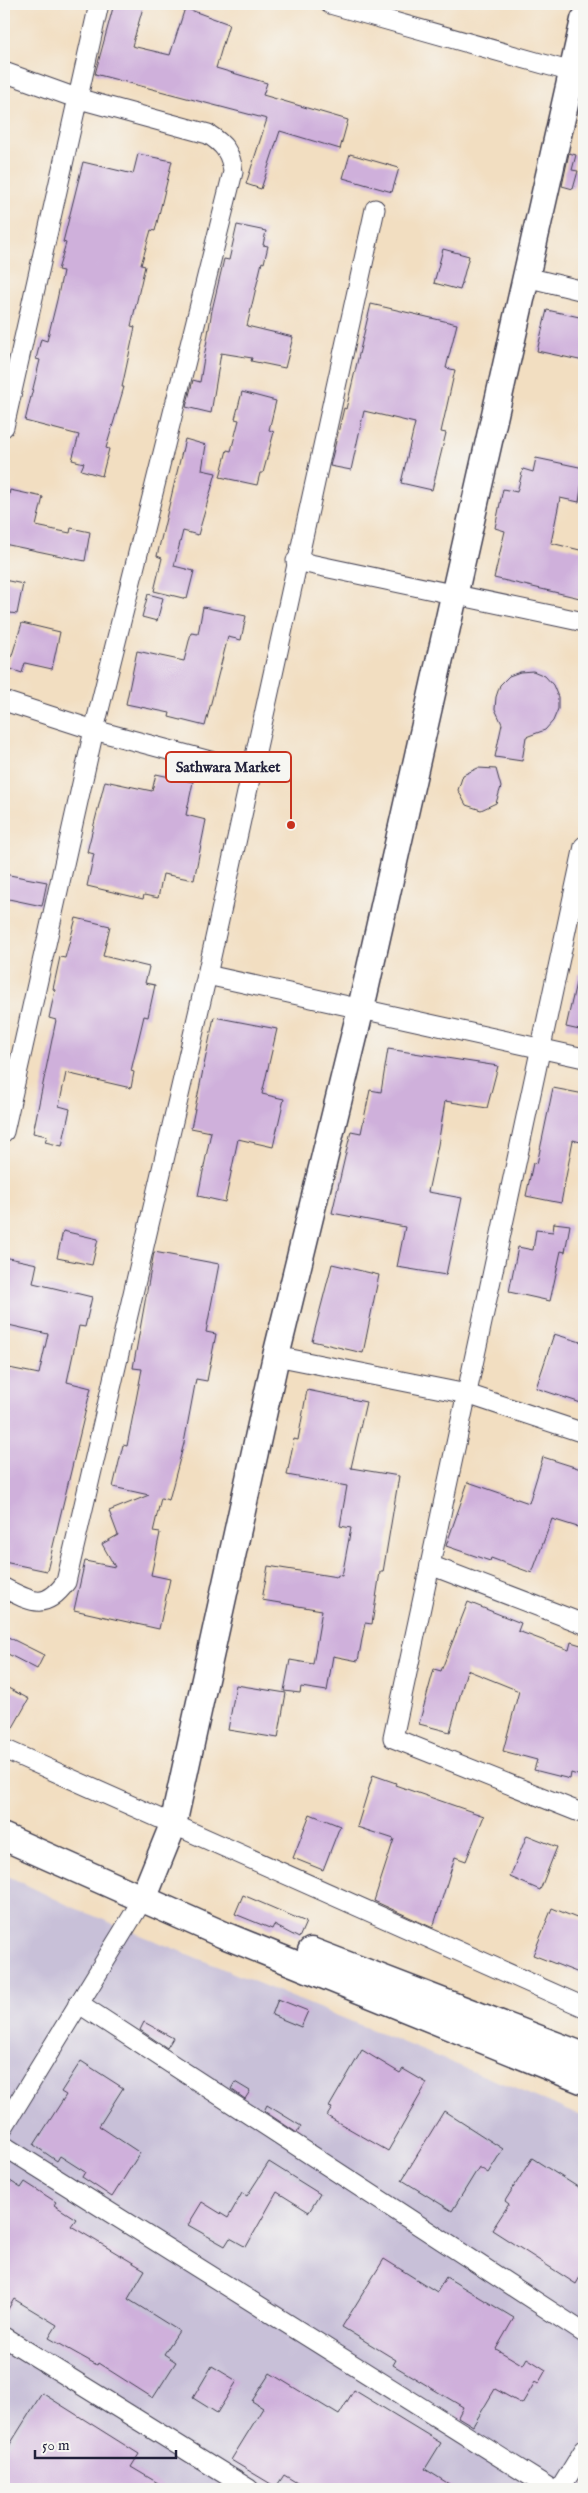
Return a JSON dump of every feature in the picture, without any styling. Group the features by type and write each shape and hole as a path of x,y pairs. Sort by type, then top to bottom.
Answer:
{"street":[{"path":"4,427 76,98 99,4"},
{"path":"330,4 578,73"},
{"path":"4,2126 146,1891 173,1825 276,1356 361,1008 526,277 578,73 584,20"},
{"path":"4,72 76,98 208,134 224,144 232,159 233,172 94,730 4,1132"},
{"path":"4,1588 30,1601 42,1602 56,1595 66,1582 207,975 296,561 375,209"},
{"path":"526,277 584,291"},
{"path":"296,561 584,622"},
{"path":"4,701 94,730 251,772"},
{"path":"584,846 393,1738 584,1814"},
{"path":"207,975 584,1058"},
{"path":"276,1356 467,1394 584,1433"},
{"path":"430,1565 584,1624"},
{"path":"4,1749 584,2007"},
{"path":"4,1817 146,1891 224,1935 584,2081"},
{"path":"4,1837 584,2056"},
{"path":"78,2003 584,2334"},
{"path":"4,2146 551,2489"},
{"path":"4,2337 249,2489"},
{"path":"560,2489 584,2450"}],"shaded area":[{"path":"4,1874 70,1906 584,2117 584,2489 4,2489"}],"building":[{"path":"114,4 144,4 132,46 170,55 185,8 229,24 216,68 267,83 263,95 348,120 340,149 280,131 261,189 246,184 267,119 95,74"},
{"path":"569,153 576,155 572,170 578,171 573,189 562,186"},
{"path":"138,154 172,161 155,231 151,230 141,265 145,266 131,326 135,327 122,387 124,387 106,448 109,449 102,476 81,470 84,463 72,460 79,435 25,421 40,360 36,359 41,339 47,341 57,300 63,271 58,270 66,243 63,242 83,162 133,174"},
{"path":"350,154 399,168 392,192 343,178"},
{"path":"237,225 266,231 263,245 268,246 264,263 262,262 247,326 293,337 285,368 251,361 252,358 221,353 211,413 186,407 193,380 200,382 212,310 224,259 229,260"},
{"path":"443,249 469,256 460,290 434,283"},
{"path":"371,304 457,324 446,368 455,370 441,432 446,433 432,490 401,483 415,423 364,411 351,470 330,466 344,408 346,409"},
{"path":"547,310 584,318 584,361 537,351"},
{"path":"242,392 276,401 269,430 274,432 263,473 260,473 257,485 220,477 227,450 231,451 239,420 235,419"},
{"path":"185,439 206,445 202,470 216,473 198,535 183,531 174,566 194,571 187,599 154,591 162,558 157,556"},
{"path":"536,458 584,468 579,502 560,498 551,543 584,551 584,599 494,578 505,531 495,528 503,489 517,492 523,469 533,472"},
{"path":"10,490 43,497 36,526 70,533 71,528 90,532 85,561 4,544 4,519"},
{"path":"4,580 23,584 17,614 4,612"},
{"path":"148,594 163,598 157,621 142,617"},
{"path":"203,607 246,616 241,640 228,637 205,726 169,717 170,713 126,704 137,651 184,661 191,633 198,634"},
{"path":"22,623 60,632 52,669 25,663 22,673 8,668"},
{"path":"533,671 545,676 553,685 558,697 558,709 553,721 545,730 526,737 522,761 495,757 502,724 495,709 500,685 509,676 520,672"},
{"path":"478,768 496,769 501,787 496,803 481,810 466,805 458,790 463,775"},
{"path":"156,774 193,782 186,815 206,820 194,880 163,874 158,898 144,895 143,899 87,886 94,854 87,852 105,781 152,791"},
{"path":"4,874 47,882 42,906 4,898"},
{"path":"76,918 110,926 103,956 149,967 145,983 155,985 148,1017 144,1016 131,1071 134,1072 131,1088 66,1073 59,1106 70,1109 62,1146 45,1142 47,1136 33,1133 56,1020 49,1018 55,990 53,989 60,957 65,958"},
{"path":"578,974 584,974 584,1031 566,1027"},
{"path":"214,1017 277,1029 262,1094 284,1099 273,1147 238,1139 225,1202 198,1196 211,1132 191,1128"},
{"path":"388,1049 498,1066 487,1108 445,1101 428,1192 462,1198 446,1275 397,1267 405,1227 332,1213 351,1131 361,1133 370,1090 381,1092"},
{"path":"553,1088 584,1094 584,1143 573,1140 561,1203 526,1196 533,1163 537,1164"},
{"path":"554,1223 570,1225 565,1252 561,1251 550,1301 509,1292 518,1247 533,1250 536,1230 553,1232"},
{"path":"63,1231 98,1239 92,1265 57,1258"},
{"path":"154,1252 219,1264 206,1332 216,1334 207,1381 196,1379 184,1443 169,1500 161,1498 153,1532 160,1533 151,1575 170,1579 159,1629 74,1610 85,1561 115,1567 102,1544 118,1535 109,1511 149,1495 113,1487 123,1445 127,1446 142,1369 133,1368"},
{"path":"4,1257 37,1264 33,1283 92,1297 85,1327 79,1326 67,1382 91,1388 47,1571 4,1562 4,1367 39,1374 48,1334 4,1324"},
{"path":"332,1264 379,1275 363,1353 312,1341"},
{"path":"554,1334 584,1343 584,1404 536,1388"},
{"path":"307,1390 366,1402 351,1468 399,1476 372,1624 365,1623 358,1661 333,1656 327,1691 301,1687 300,1693 284,1691 290,1660 313,1664 322,1610 262,1600 268,1566 337,1577 338,1575 342,1576 351,1528 340,1526 347,1486 287,1475 294,1439 298,1440"},
{"path":"543,1457 584,1470 584,1529 552,1519 532,1573 491,1558 490,1561 446,1546 468,1482 529,1503"},
{"path":"468,1602 521,1623 518,1631 569,1650 571,1642 584,1646 584,1777 571,1773 570,1779 534,1770 537,1760 503,1751 519,1691 467,1670 450,1732 419,1724 434,1669 441,1671"},
{"path":"4,1635 44,1655 37,1669 4,1652"},
{"path":"236,1685 286,1693 278,1738 228,1730"},
{"path":"8,1688 29,1699 7,1738 4,1738 4,1696"},
{"path":"373,1775 396,1783 395,1785 484,1816 466,1861 455,1857 433,1928 374,1901 394,1839 357,1827"},
{"path":"310,1814 340,1826 323,1870 293,1858"},
{"path":"527,1835 557,1847 540,1890 510,1877"},
{"path":"243,1895 306,1922 299,1938 274,1925 272,1929 235,1914"},
{"path":"552,1908 584,1921 584,1975 533,1955"},
{"path":"278,1999 308,2011 301,2027 272,2015"},
{"path":"144,2022 173,2038 167,2048 140,2030"},
{"path":"362,2050 400,2073 403,2069 427,2083 388,2151 327,2116 332,2108 329,2107"},
{"path":"81,2061 123,2088 99,2126 140,2153 112,2197 82,2177 85,2172 60,2156 57,2161 34,2145 66,2095 61,2092"},
{"path":"235,2082 250,2091 245,2099 231,2089"},
{"path":"267,2105 301,2126 297,2133 264,2111"},
{"path":"444,2111 503,2149 488,2173 479,2167 452,2211 402,2180"},
{"path":"532,2158 584,2191 584,2270 576,2284 492,2230 509,2204 505,2201"},
{"path":"269,2162 320,2194 309,2212 277,2192 246,2247 230,2238 225,2246 188,2225 202,2202 228,2218 242,2193 247,2196"},
{"path":"4,2177 21,2188 25,2182 56,2202 54,2205 76,2219 71,2226 145,2270 128,2299 179,2331 164,2354 176,2362 153,2398 98,2363 97,2365 49,2338 57,2325 14,2299 4,2316"},
{"path":"384,2259 437,2292 446,2277 514,2318 496,2349 523,2365 527,2358 546,2370 538,2384 535,2382 522,2404 495,2389 473,2426 458,2417 463,2407 393,2365 396,2360 342,2327"},
{"path":"212,2366 237,2381 217,2413 193,2398"},
{"path":"270,2373 339,2415 354,2390 441,2443 425,2469 457,2489 307,2489 284,2475 276,2487 231,2460 263,2408 252,2401"},
{"path":"42,2393 139,2454 131,2467 168,2489 4,2489 4,2454"}],"place":[{"name":"Sathwara Market","path":"291,825"}]}
